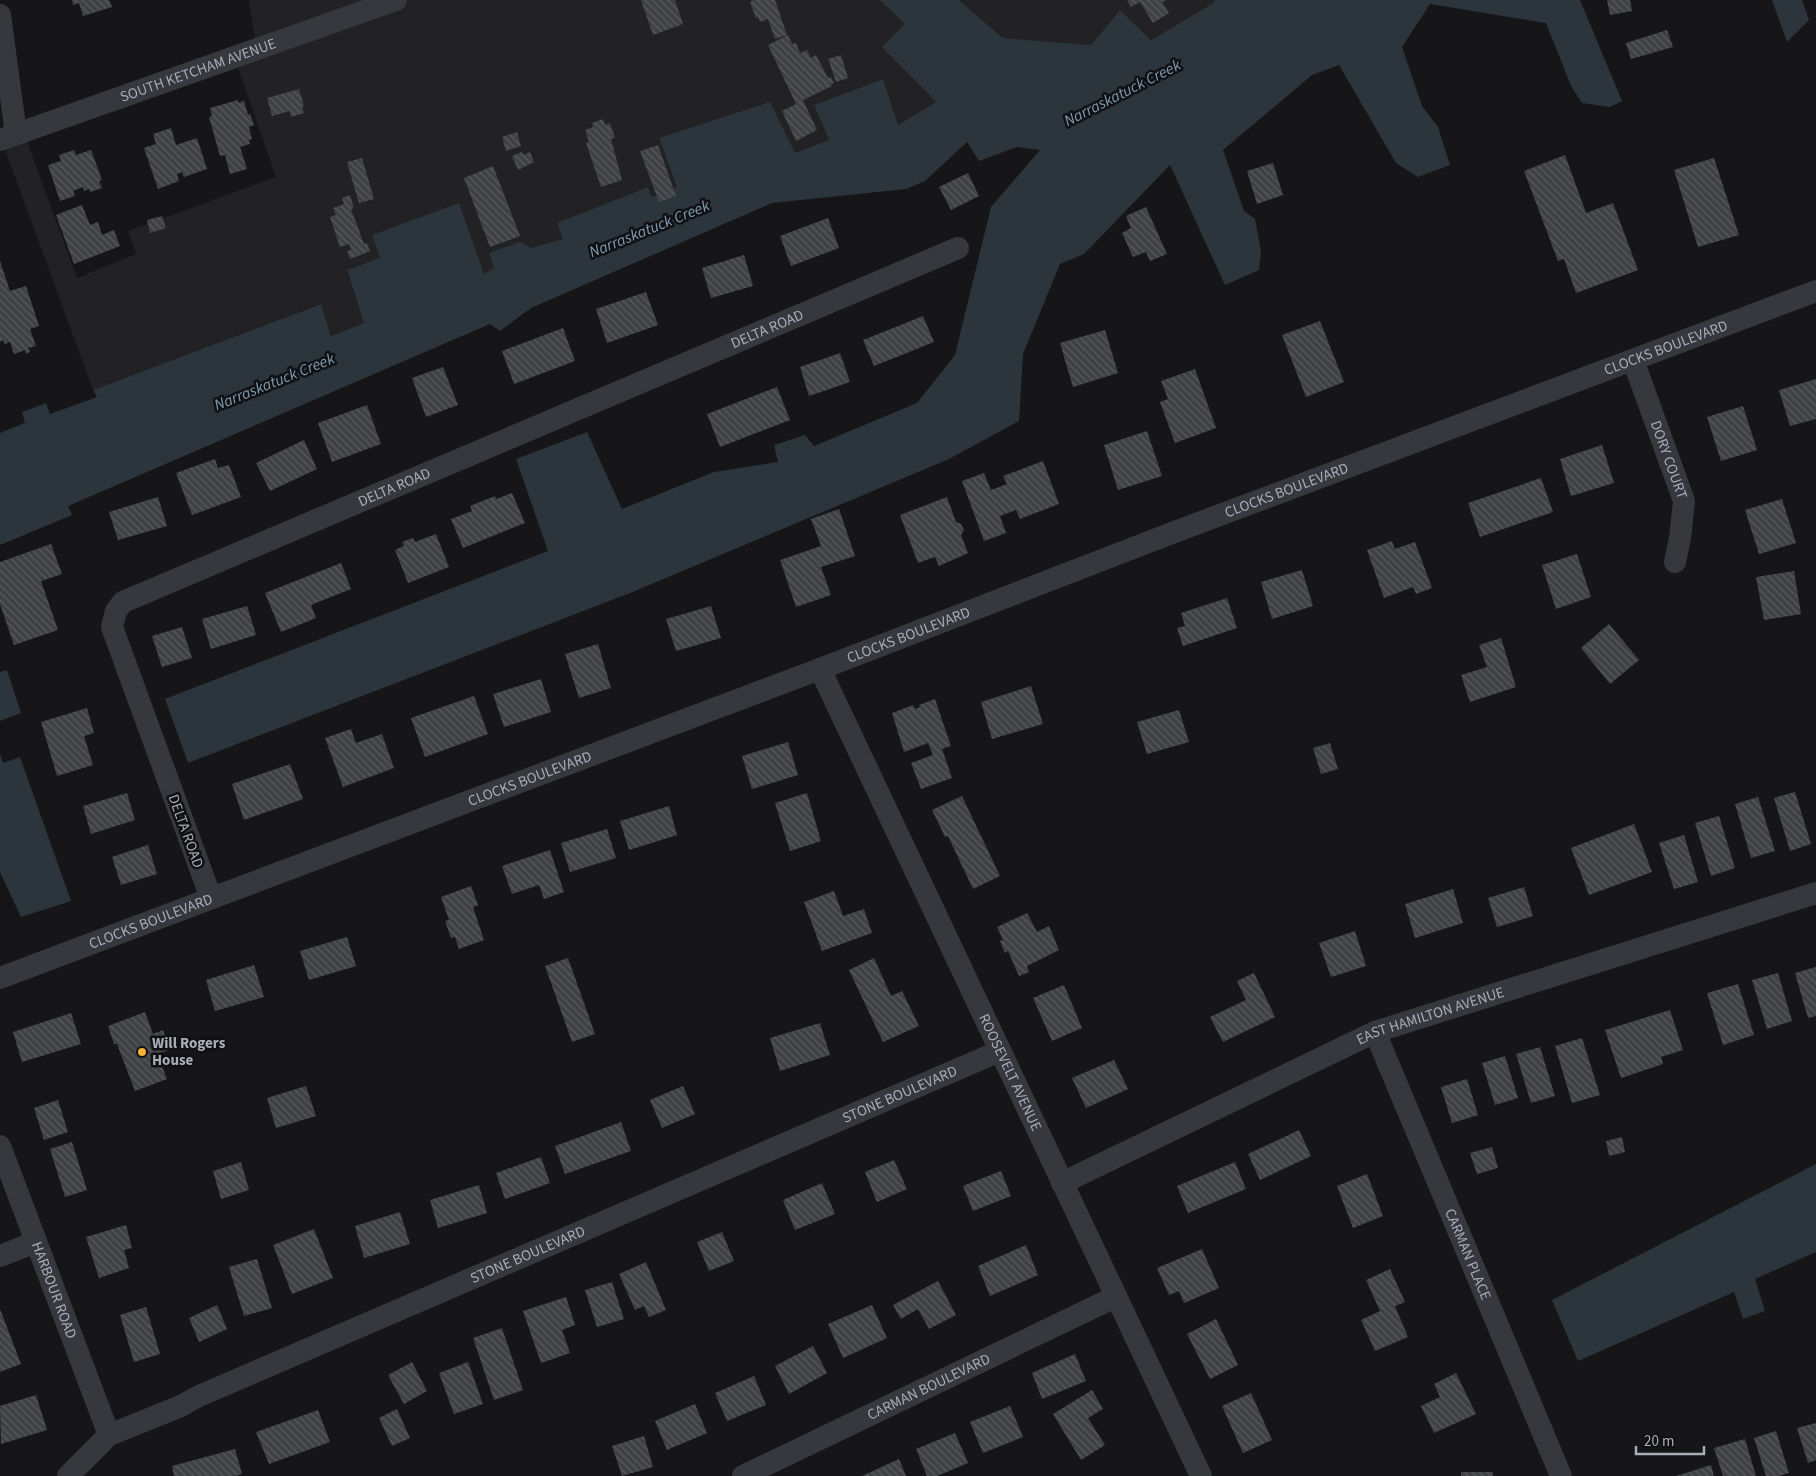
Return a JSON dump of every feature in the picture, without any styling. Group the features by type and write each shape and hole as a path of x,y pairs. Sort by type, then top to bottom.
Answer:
{"street":[{"name":"SOUTH KETCHAM AVENUE","path":"8,137 396,0"},
{"path":"0,14 8,137"},
{"name":"DELTA ROAD","path":"211,898 112,627 116,611 123,602 958,248"},
{"name":"CLOCKS BOULEVARD","path":"0,978 820,669 1172,533 1816,291"},
{"name":"DORY COURT","path":"1633,360 1684,500 1680,538 1675,562"},
{"name":"ROOSEVELT AVENUE","path":"820,669 1201,1476"},
{"name":"EAST HAMILTON AVENUE","path":"1062,1183 1375,1032 1816,893"},
{"name":"CARMAN PLACE","path":"1375,1032 1561,1476"},
{"name":"STONE BOULEVARD","path":"68,1476 109,1435 181,1406 199,1396 1000,1051"},
{"name":"HARBOUR ROAD","path":"0,1146 109,1435"},
{"path":"0,1256 36,1242"},
{"name":"CARMAN BOULEVARD","path":"743,1476 1115,1297"}],"shaded area":[{"path":"249,0 880,0 905,24 883,47 936,102 898,125 883,79 814,105 829,141 795,154 659,138 678,187 652,197 648,187 557,223 564,239 530,248 489,254 494,268 484,275 459,204 372,235 380,258 347,271 364,323 331,336 320,304 93,390 3,144 25,136 77,278 136,254 128,231 276,177 236,62 257,54"},
{"path":"959,0 1214,0 1215,2 1151,40 1120,10 1091,45 1003,38"}],"water":[{"name":"Narraskatuck Creek","path":"880,0 959,0 1003,38 1091,45 1120,10 1151,40 1215,2 1214,0 1580,0 1622,101 1610,107 1582,103 1571,86 1546,23 1430,4 1402,47 1422,106 1438,127 1450,165 1418,177 1396,163 1339,65 1312,75 1223,150 1244,211 1255,219 1261,252 1259,270 1225,285 1170,165 1084,254 1060,264 1023,354 1019,421 949,459 630,593 188,763 165,699 548,551 516,459 587,432 622,509 714,472 778,462 774,445 805,435 814,446 917,403 955,355 991,207 1040,150 1017,147 979,161 967,142 925,181 906,189 772,203 531,308 500,331 490,324 68,506 72,515 0,545 0,433 25,423 22,412 46,403 50,414 97,397 93,390 321,304 331,336 364,323 347,270 380,258 372,235 459,203 484,274 494,268 489,253 520,242 530,248 563,239 557,223 648,187 652,197 677,187 659,138 770,102 795,153 829,140 814,105 883,79 898,125 936,102 882,47 905,24"},
{"path":"1772,0 1802,0 1809,20 1787,42"},
{"path":"7,670 21,713 0,721 0,672"},
{"path":"0,754 3,763 20,757 71,901 21,917 0,872"},
{"path":"1816,1164 1816,1252 1755,1279 1765,1311 1743,1319 1734,1292 1578,1361 1552,1300"}],"building":[{"path":"72,0 109,0 112,7 83,16 79,3 73,5"},
{"path":"641,0 675,0 683,24 653,35"},
{"path":"754,0 775,0 787,35 775,39 768,19 760,22 758,17 756,18 750,2"},
{"path":"1127,0 1166,0 1162,2 1169,13 1153,23 1140,2 1131,7"},
{"path":"1607,0 1630,0 1632,11 1610,15"},
{"path":"1667,30 1673,47 1631,59 1626,43"},
{"path":"788,35 792,44 796,43 800,53 807,50 811,58 816,55 828,78 831,77 834,83 831,84 832,86 803,100 817,130 796,141 782,111 796,104 768,45"},
{"path":"841,55 848,78 836,82 828,59"},
{"path":"299,89 304,113 291,117 290,111 272,116 267,98"},
{"path":"238,100 238,103 244,101 248,115 250,114 254,125 249,127 252,139 249,140 250,144 240,147 247,169 230,174 225,155 220,156 209,117 212,116 210,108"},
{"path":"603,119 605,125 610,123 615,138 611,139 622,180 601,187 586,143 589,142 585,130 593,127 592,123"},
{"path":"171,128 176,145 197,138 207,169 184,177 182,172 177,174 179,181 158,189 144,148 156,144 153,134"},
{"path":"517,132 521,146 506,151 502,137"},
{"path":"658,145 676,196 659,202 640,151"},
{"path":"74,150 76,155 91,150 102,180 99,181 102,188 90,192 89,189 84,191 83,187 73,191 75,196 60,201 48,165 61,161 59,155"},
{"path":"522,152 524,155 530,152 534,162 518,170 512,156"},
{"path":"1565,155 1586,213 1613,203 1638,270 1576,293 1564,259 1558,261 1524,171"},
{"path":"362,158 374,199 359,203 347,162"},
{"path":"1714,158 1739,235 1698,247 1674,170"},
{"path":"1273,163 1283,195 1257,204 1247,171"},
{"path":"493,166 520,236 490,247 464,178"},
{"path":"968,173 979,196 951,210 939,187"},
{"path":"350,195 354,208 351,209 364,244 367,243 370,251 350,259 347,251 351,250 349,244 340,247 330,217 336,215 333,208 344,204 342,198"},
{"path":"82,205 90,225 98,222 102,235 114,230 120,246 74,264 56,215"},
{"path":"1146,207 1167,254 1150,261 1146,252 1133,257 1122,233 1131,228 1126,216"},
{"path":"162,216 166,228 150,233 147,220"},
{"path":"828,218 839,248 791,266 780,236"},
{"path":"744,255 753,286 711,298 702,268"},
{"path":"0,261 10,291 26,286 39,326 30,329 36,346 28,348 30,352 26,354 25,350 14,354 10,342 5,344 3,340 0,342"},
{"path":"646,292 658,325 607,343 596,309"},
{"path":"923,316 934,342 874,366 863,340"},
{"path":"1320,321 1344,382 1306,397 1282,335"},
{"path":"563,328 575,361 514,384 502,351"},
{"path":"1105,330 1118,373 1073,387 1060,343"},
{"path":"840,353 850,382 809,396 800,367"},
{"path":"443,367 458,405 426,417 412,378"},
{"path":"1195,369 1216,428 1175,443 1160,402 1168,399 1161,381"},
{"path":"1816,379 1816,419 1790,426 1779,390"},
{"path":"777,387 790,420 720,447 707,414"},
{"path":"367,405 381,444 332,462 318,423"},
{"path":"1743,406 1757,450 1721,461 1707,417"},
{"path":"1147,431 1162,476 1118,490 1104,445"},
{"path":"304,440 317,469 270,491 256,463"},
{"path":"1602,445 1614,483 1571,496 1560,459"},
{"path":"215,459 218,468 229,465 241,497 192,515 176,473"},
{"path":"1043,461 1059,504 1020,519 1016,510 1000,516 1006,533 984,541 962,481 984,473 991,490 1007,484 1003,476"},
{"path":"1541,478 1553,512 1480,537 1468,503"},
{"path":"512,493 525,523 463,548 451,519 472,511 470,506 495,496 496,499"},
{"path":"158,497 167,526 118,540 109,512"},
{"path":"947,497 956,522 961,524 964,530 961,535 968,553 939,566 935,557 918,563 900,515"},
{"path":"1782,499 1796,543 1759,554 1745,510"},
{"path":"839,509 855,556 821,567 831,595 796,607 780,560 821,546 811,519"},
{"path":"436,534 449,567 408,583 395,550 404,546 402,542 413,538 415,542"},
{"path":"1392,541 1395,549 1415,542 1432,588 1416,594 1413,587 1384,598 1367,550"},
{"path":"51,544 62,574 41,581 58,630 14,645 0,604 0,562"},
{"path":"1577,554 1591,597 1556,609 1542,565"},
{"path":"341,563 351,589 311,605 316,618 281,632 265,593"},
{"path":"1302,570 1313,606 1272,619 1261,582"},
{"path":"1794,571 1801,614 1764,620 1756,577"},
{"path":"1227,598 1237,628 1183,646 1177,628 1185,626 1181,613"},
{"path":"247,606 256,635 211,649 202,619"},
{"path":"711,606 721,638 676,651 666,619"},
{"path":"1609,624 1639,660 1610,684 1581,648"},
{"path":"182,627 192,658 162,667 152,636"},
{"path":"1501,638 1516,687 1470,702 1461,675 1487,667 1479,645"},
{"path":"598,644 611,688 579,698 565,654"},
{"path":"541,679 551,712 504,727 493,694"},
{"path":"1031,686 1043,724 992,739 981,702"},
{"path":"474,696 488,734 425,757 411,718"},
{"path":"935,699 951,746 942,749 952,778 921,789 911,763 933,755 928,743 904,752 892,713 913,705 915,709 920,707 919,705"},
{"path":"87,708 94,733 84,736 93,765 57,776 41,722"},
{"path":"1179,710 1189,742 1147,754 1137,722"},
{"path":"351,729 356,743 382,734 394,768 343,787 325,738"},
{"path":"788,742 798,775 752,789 742,756"},
{"path":"1330,743 1338,769 1321,774 1313,748"},
{"path":"290,764 303,799 244,820 232,784"},
{"path":"1795,792 1811,844 1790,851 1774,798"},
{"path":"127,793 135,820 91,834 83,806"},
{"path":"807,793 821,841 790,851 775,803"},
{"path":"962,796 1000,876 973,889 948,836 945,837 932,810"},
{"path":"1758,797 1775,851 1751,858 1735,804"},
{"path":"669,806 677,835 629,850 620,821"},
{"path":"1719,816 1735,868 1711,876 1695,823"},
{"path":"1634,824 1652,872 1589,895 1571,848"},
{"path":"607,829 616,858 570,872 561,843"},
{"path":"1684,835 1698,882 1674,889 1659,843"},
{"path":"148,845 157,874 121,885 112,857"},
{"path":"550,850 564,892 544,899 539,885 512,894 502,866"},
{"path":"471,886 478,905 473,907 484,940 459,949 455,937 451,938 445,921 449,920 441,897"},
{"path":"1524,887 1533,916 1497,927 1488,898"},
{"path":"1453,889 1463,923 1415,938 1405,904"},
{"path":"834,891 843,916 864,909 872,933 822,951 804,902"},
{"path":"1027,913 1037,932 1049,926 1059,950 1027,966 1029,972 1019,976 1008,951 1005,953 1000,941 1003,940 997,927"},
{"path":"1355,931 1366,966 1331,977 1319,943"},
{"path":"347,937 356,966 309,980 300,951"},
{"path":"568,958 595,1034 572,1042 545,966"},
{"path":"874,958 891,996 902,991 919,1026 883,1042 849,970"},
{"path":"254,965 264,997 215,1011 206,980"},
{"path":"1816,967 1816,1016 1808,1018 1795,973"},
{"path":"1254,973 1275,1017 1223,1042 1210,1017 1246,1000 1237,981"},
{"path":"1778,973 1792,1021 1767,1029 1752,980"},
{"path":"1738,984 1754,1035 1723,1045 1707,993"},
{"path":"1064,985 1082,1028 1052,1041 1033,998"},
{"path":"1670,1010 1683,1050 1661,1057 1663,1064 1621,1078 1605,1030"},
{"name":"Will Rogers House","path":"145,1012 153,1034 163,1030 170,1050 157,1054 167,1079 135,1091 108,1026"},
{"path":"71,1013 81,1044 22,1062 13,1032"},
{"path":"820,1023 830,1055 780,1071 770,1038"},
{"path":"1582,1038 1600,1095 1572,1103 1555,1046"},
{"path":"1540,1047 1555,1096 1531,1103 1516,1054"},
{"path":"1505,1056 1518,1098 1495,1105 1482,1063"},
{"path":"1114,1060 1128,1089 1086,1108 1072,1078"},
{"path":"1467,1079 1478,1115 1452,1123 1441,1087"},
{"path":"306,1086 316,1116 276,1128 267,1098"},
{"path":"683,1086 695,1114 662,1128 650,1100"},
{"path":"58,1100 68,1132 44,1140 34,1108"},
{"path":"621,1122 631,1151 565,1174 555,1146"},
{"path":"1299,1130 1311,1156 1260,1180 1248,1154"},
{"path":"1622,1137 1625,1152 1609,1156 1606,1141"},
{"path":"72,1142 87,1190 65,1197 50,1149"},
{"path":"1492,1147 1498,1168 1477,1174 1470,1153"},
{"path":"541,1157 550,1183 505,1199 496,1173"},
{"path":"894,1160 907,1189 877,1202 865,1172"},
{"path":"241,1162 249,1190 221,1199 213,1171"},
{"path":"1235,1162 1246,1189 1188,1213 1177,1186"},
{"path":"1001,1171 1011,1196 973,1211 963,1186"},
{"path":"1367,1174 1383,1216 1353,1228 1337,1186"},
{"path":"822,1183 835,1214 795,1230 783,1200"},
{"path":"479,1185 487,1213 438,1228 430,1200"},
{"path":"400,1212 410,1244 364,1258 355,1226"},
{"path":"126,1225 132,1248 124,1250 129,1268 99,1278 86,1237"},
{"path":"314,1229 333,1278 292,1294 273,1245"},
{"path":"722,1232 734,1261 709,1271 697,1242"},
{"path":"1026,1245 1038,1275 990,1296 978,1266"},
{"path":"1202,1249 1219,1288 1184,1303 1179,1291 1169,1295 1157,1268"},
{"path":"257,1259 272,1308 244,1316 229,1267"},
{"path":"646,1262 666,1310 649,1317 644,1306 635,1310 619,1274"},
{"path":"1390,1269 1405,1302 1395,1306 1408,1337 1375,1351 1361,1320 1380,1311 1366,1280"},
{"path":"938,1281 956,1315 929,1329 918,1309 901,1319 893,1305"},
{"path":"612,1282 624,1319 597,1327 585,1290"},
{"path":"566,1297 575,1325 562,1330 570,1353 541,1363 523,1311"},
{"path":"217,1305 227,1329 199,1342 189,1318"},
{"path":"872,1305 887,1338 843,1358 828,1324"},
{"path":"146,1307 160,1354 134,1362 120,1315"},
{"path":"0,1309 21,1364 0,1372"},
{"path":"1216,1319 1238,1365 1210,1379 1187,1334"},
{"path":"502,1328 523,1390 494,1400 473,1338"},
{"path":"813,1346 827,1373 789,1394 775,1366"},
{"path":"1075,1354 1086,1381 1042,1399 1032,1373"},
{"path":"412,1362 427,1391 404,1404 388,1375"},
{"path":"468,1362 483,1404 454,1414 439,1373"},
{"path":"1456,1373 1476,1414 1434,1433 1421,1406 1440,1397 1434,1384"},
{"path":"754,1376 766,1405 727,1421 715,1393"},
{"path":"1092,1390 1103,1409 1088,1418 1105,1445 1081,1460 1053,1414"},
{"path":"1251,1393 1272,1440 1243,1453 1222,1406"},
{"path":"36,1395 47,1430 1,1444 0,1406"},
{"path":"695,1404 707,1433 667,1450 655,1421"},
{"path":"1010,1406 1023,1437 983,1453 970,1422"},
{"path":"397,1409 410,1438 392,1446 379,1418"},
{"path":"318,1410 330,1442 269,1464 256,1432"},
{"path":"1816,1423 1816,1460 1808,1463 1797,1428"},
{"path":"1776,1431 1789,1473 1779,1476 1766,1476 1754,1438"},
{"path":"955,1433 968,1463 937,1476 927,1476 916,1449"},
{"path":"644,1436 653,1467 622,1476 612,1446"},
{"path":"1745,1439 1756,1476 1723,1476 1714,1448"},
{"path":"235,1449 242,1474 236,1476 174,1476 172,1466"},
{"path":"899,1459 906,1476 862,1476"},
{"path":"1711,1465 1714,1476 1676,1476"},
{"path":"1461,1472 1493,1472 1493,1476 1461,1476"}],"place":[{"name":"Will Rogers House","path":"142,1052"}]}
